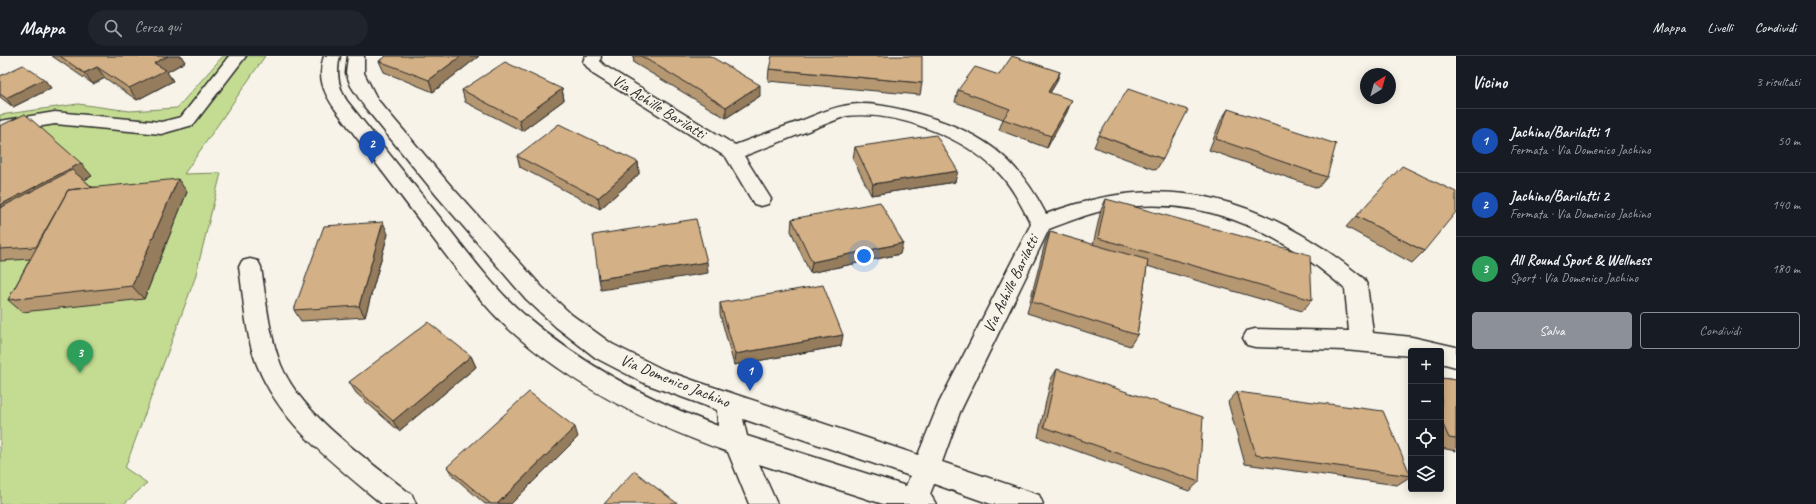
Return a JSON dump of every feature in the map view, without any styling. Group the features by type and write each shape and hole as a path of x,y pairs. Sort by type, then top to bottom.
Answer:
{"street":[{"path":"0,127 55,118 162,128 187,121 238,56"},
{"name":"Via Domenico Jachino","path":"332,56 328,76 334,94 417,203 491,296 520,324 551,350 583,374 640,406 668,419 736,444 918,503"},
{"name":"Via Domenico Jachino","path":"356,56 355,73 363,91 444,191 526,284 554,312 584,338 633,367 677,385 1030,504"},
{"name":"Via Achille Barilatti","path":"592,56 591,62 595,67 733,153 760,199"},
{"name":"Via Achille Barilatti","path":"733,153 842,111 865,109 882,110 949,130 984,149 1018,180 1030,199 1041,224 948,411 926,469 918,503"},
{"path":"417,203 444,191"},
{"path":"1041,224 1091,204 1119,199 1151,197 1196,202 1245,216 1276,229 1297,241 1356,285 1362,342"},
{"path":"250,267 263,345 268,365 280,389 291,404 314,429 402,504"},
{"path":"1255,338 1362,342 1416,348"},
{"path":"1444,354 1456,357"},
{"path":"730,403 730,423 736,444 763,504"}],"green space":[{"path":"223,56 265,56 184,174 221,173 195,278 125,468 147,483 124,504 0,504 0,115 78,104 130,111 177,108"}],"building":[{"path":"60,56 168,56 154,63 166,70 129,88 97,67 84,73"},
{"path":"386,56 461,56 429,80 379,61"},
{"path":"641,56 710,56 760,85 726,107"},
{"path":"772,56 922,56 922,83 769,69"},
{"path":"1012,56 1060,72 1048,92 1072,100 1051,136 1003,119 1010,109 958,90 975,67 999,75"},
{"path":"505,62 562,89 519,120 462,90"},
{"path":"23,65 44,79 6,98 0,94 0,76"},
{"path":"1128,89 1188,110 1163,159 1099,135"},
{"path":"1228,109 1336,144 1327,177 1216,139"},
{"path":"25,114 81,163 0,205 0,126"},
{"path":"559,124 638,162 598,198 517,156"},
{"path":"936,135 958,171 873,184 855,147"},
{"path":"1402,166 1456,192 1456,212 1424,251 1356,216"},
{"path":"72,170 92,187 68,190 36,247 0,249 0,208"},
{"path":"178,179 132,286 8,300 68,190"},
{"path":"1106,199 1310,255 1312,300 1098,238"},
{"path":"880,202 903,243 812,262 792,219"},
{"path":"696,219 707,262 599,279 593,235"},
{"path":"383,222 359,306 294,310 324,226"},
{"path":"1050,232 1148,260 1137,335 1032,302"},
{"path":"823,285 843,335 735,354 720,303"},
{"path":"428,322 471,356 393,421 349,382"},
{"path":"1057,369 1203,417 1199,482 1044,427"},
{"path":"1444,378 1456,380 1456,439 1449,438 1444,427"},
{"path":"529,392 575,427 497,504 491,504 447,467"},
{"path":"1237,392 1383,411 1408,469 1408,476 1256,455"},
{"path":"634,471 678,504 604,504"}],"place":[{"name":"Jachino/Barilatti 2","path":"372,164"},
{"name":"All Round Sport & Wellness","path":"80,373"},
{"name":"Jachino/Barilatti 1","path":"750,391"}]}
